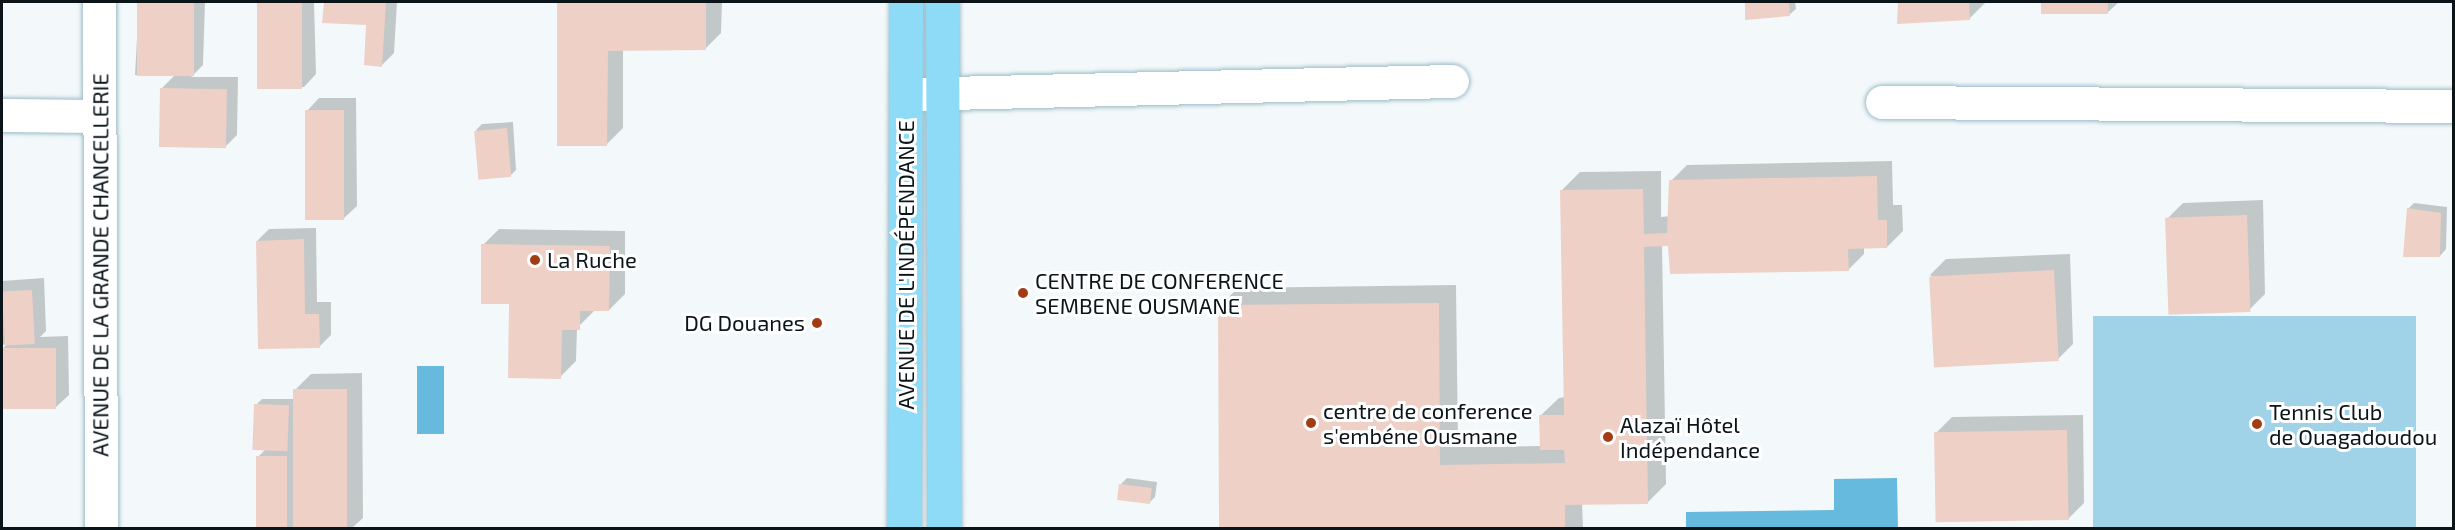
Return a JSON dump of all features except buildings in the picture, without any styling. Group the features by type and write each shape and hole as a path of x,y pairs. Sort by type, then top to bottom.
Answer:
{"main road":[{"name":"AVENUE DE L'INDÉPENDANCE","path":"904,528 906,2"},
{"name":"AVENUE DE L'INDÉPENDANCE","path":"942,2 944,528"}],"street":[{"name":"AVENUE DE LA GRANDE CHANCELLERIE","path":"99,2 101,528"},
{"path":"907,94 941,95 1452,81"},
{"path":"1882,102 2454,106"},
{"path":"2,115 99,116"},
{"path":"906,446 944,444"}],"shaded area":[{"name":"Tennis Club de Ouagadoudou","path":"2093,316 2416,316 2416,528 2093,528"},
{"path":"417,366 444,366 444,434 417,434"},
{"path":"1897,478 1898,528 1686,528 1686,512 1834,510 1834,479"}],"place":[{"name":"La Ruche","path":"535,260"},
{"name":"CENTRE DE CONFERENCE SEMBENE OUSMANE","path":"1023,293"},
{"name":"DG Douanes","path":"817,323"},
{"name":"centre de conference s'embéne Ousmane","path":"1311,423"},
{"name":"Tennis Club de Ouagadoudou","path":"2257,424"},
{"name":"Alazaï Hôtel Indépendance","path":"1608,437"}]}
